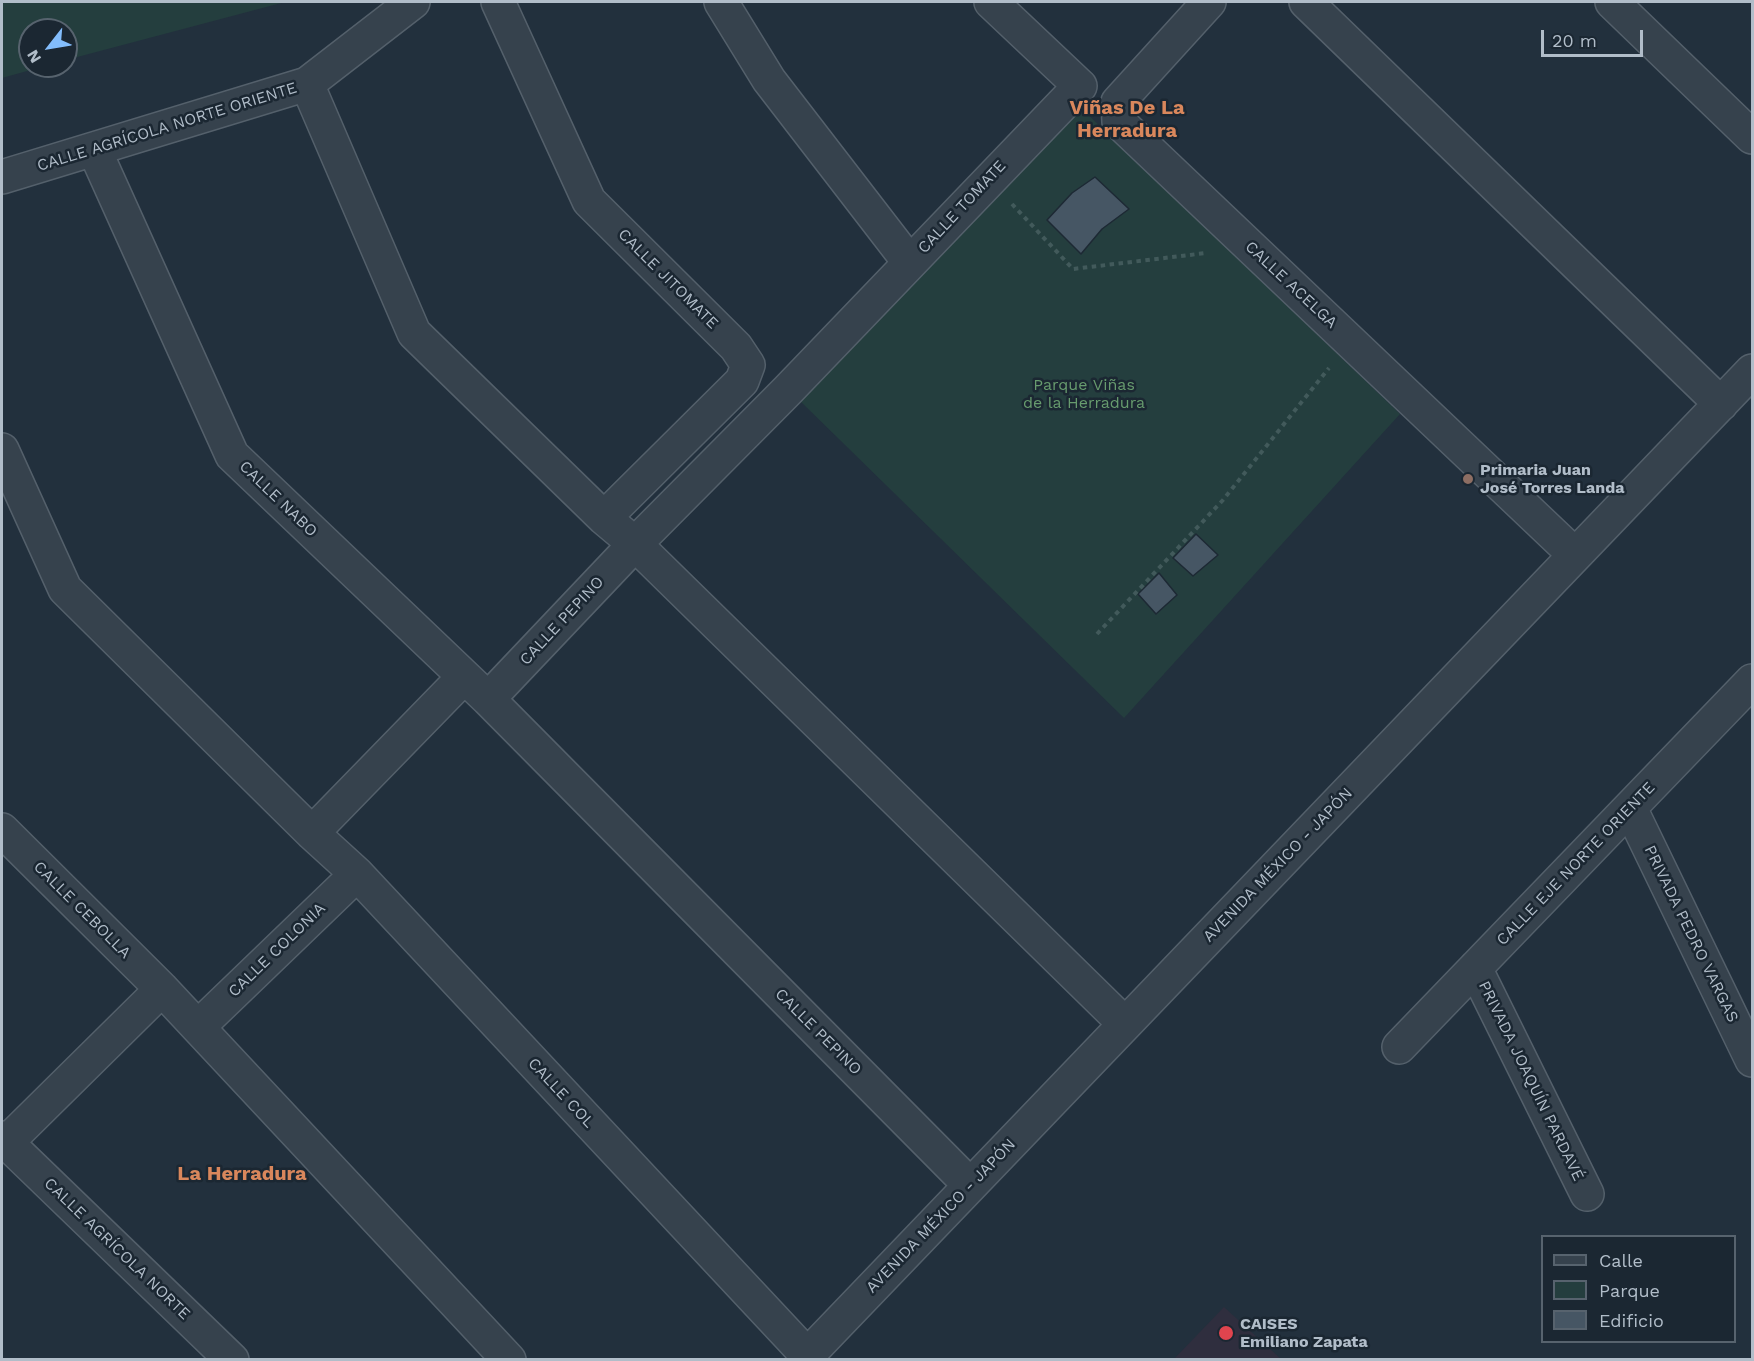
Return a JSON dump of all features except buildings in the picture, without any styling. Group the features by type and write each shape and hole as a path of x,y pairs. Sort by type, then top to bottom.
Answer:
{"street":[{"name":"CALLE AGRÍCOLA NORTE ORIENTE","path":"2,177 308,84 413,2"},
{"name":"CALLE JITOMATE","path":"498,2 589,201 736,347 748,365 742,381 604,518"},
{"name":"CALLE TOMATE","path":"721,2 769,80 910,263 1080,86 991,2"},
{"name":"CALLE ACELGA","path":"1209,2 1118,102 1119,122 1575,555"},
{"path":"1306,2 1721,404"},
{"path":"1612,2 1752,137"},
{"path":"308,84 414,333 604,518 635,544 1125,1024"},
{"name":"CALLE NABO","path":"93,149 232,455 488,699"},
{"path":"635,544 910,263"},
{"name":"AVENIDA MÉXICO - JAPÓN","path":"805,1357 1752,371"},
{"path":"2,450 65,589 312,833 464,677"},
{"name":"CALLE PEPINO","path":"635,544 488,699 970,1185"},
{"name":"CALLE EJE NORTE ORIENTE","path":"1399,1047 1752,681"},
{"name":"PRIVADA PEDRO VARGAS","path":"1630,808 1752,1060"},
{"name":"CALLE CEBOLLA","path":"2,830 198,1027"},
{"name":"CALLE COL","path":"312,833 357,874 805,1357"},
{"name":"CALLE COLONIA","path":"198,1027 357,874"},
{"name":"PRIVADA JOAQUÍN PARDAVÉ","path":"1475,968 1587,1194"},
{"path":"4,1141 162,989"},
{"path":"198,1027 509,1359"},
{"name":"CALLE AGRÍCOLA NORTE","path":"4,1141 232,1359"}],"path":[{"path":"989,179 1073,269 1251,247"},
{"path":"1097,634 1223,500 1332,364"}],"shaded area":[{"name":"CAISES Emiliano Zapata","path":"1224,1307 1281,1359 1174,1359"}],"green space":[{"path":"2,2 285,2 78,57 78,18 18,18 18,74 2,78"},
{"name":"Parque Viñas de la Herradura","path":"1080,107 1400,414 1124,718 796,397"}],"place":[{"name":"Primaria Juan José Torres Landa","path":"1468,479"},
{"name":"CAISES Emiliano Zapata","path":"1226,1333"}],"district":[{"name":"Viñas De La Herradura","path":"1127,120"},
{"name":"La Herradura","path":"242,1174"}]}
